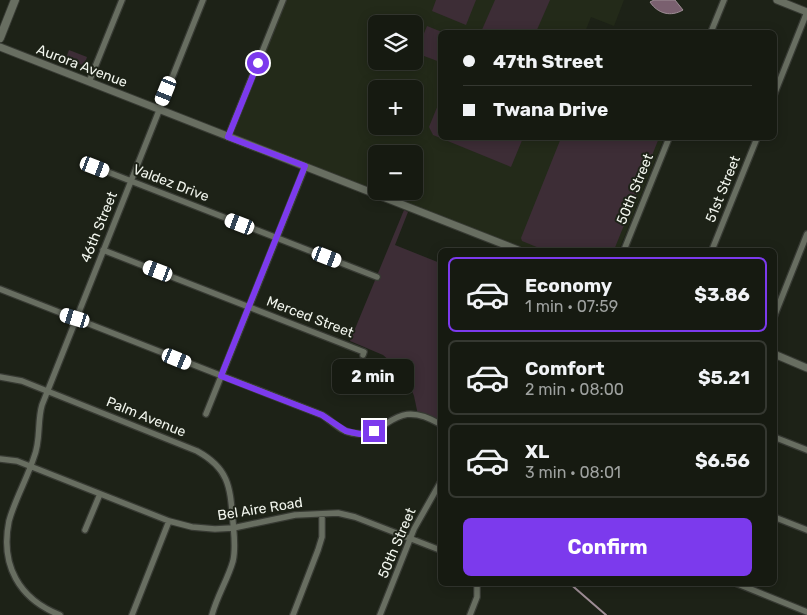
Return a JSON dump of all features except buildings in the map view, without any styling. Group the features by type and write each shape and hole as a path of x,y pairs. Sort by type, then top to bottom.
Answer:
{"main road":[{"path":"0,38 15,0"}],"street":[{"path":"89,82 122,0"},
{"name":"46th Street","path":"60,615 33,601 14,578 7,559 5,538 9,520 38,444 38,417 75,318 203,0"},
{"path":"228,137 283,0"},
{"path":"712,30 724,0"},
{"path":"777,0 807,12 777,87"},
{"name":"Aurora Avenue","path":"0,47 513,248"},
{"name":"50th Street","path":"625,248 668,140"},
{"name":"51st Street","path":"713,248 756,140"},
{"path":"206,414 305,166"},
{"name":"Valdez Drive","path":"95,167 377,277"},
{"path":"777,309 807,234"},
{"name":"Merced Street","path":"103,250 364,352 363,355"},
{"path":"0,289 322,415 339,427 352,433 360,434 374,431 391,420 404,415 418,415 438,423"},
{"path":"777,355 807,368"},
{"name":"Palm Avenue","path":"0,377 22,381 197,451 209,457 220,468 227,479 230,492 235,549 234,558 212,615"},
{"path":"777,438 807,450"},
{"name":"Bel Aire Road","path":"0,459 17,461 169,521 192,527 233,528 295,515 338,513 355,517 438,549"},
{"name":"50th Street","path":"380,615 411,538 438,486"},
{"path":"85,530 100,494"},
{"path":"293,615 322,537 322,515"},
{"path":"777,518 807,530"},
{"path":"132,615 169,521"},
{"path":"470,615 477,597 477,586"},
{"path":"744,586 807,612"}],"shaded area":[{"path":"283,0 624,0 614,26 591,17 586,30 438,30 438,140 663,140 620,248 513,248 390,200 423,200 423,145 368,145 368,192 228,137"},
{"path":"436,0 476,0 466,25 432,11"},
{"path":"495,0 550,0 537,30 482,30"},
{"path":"654,0 675,0 683,10 669,14 661,12 650,2"},
{"path":"427,26 438,30 438,61 423,56 423,36"},
{"path":"69,50 87,57 84,66 66,58"},
{"path":"438,105 438,137 433,135 429,127"},
{"path":"445,140 522,140 511,167"},
{"path":"560,140 658,140 615,248 539,248 522,241 521,238"},
{"path":"404,210 408,212 395,245 438,262 438,423 418,415 414,396 406,375 383,355 350,341"}],"waterway":[{"path":"573,586 606,615"}],"route":[{"path":"258,63 228,137 305,166 221,376 322,415 346,431 360,434 374,431"}]}
